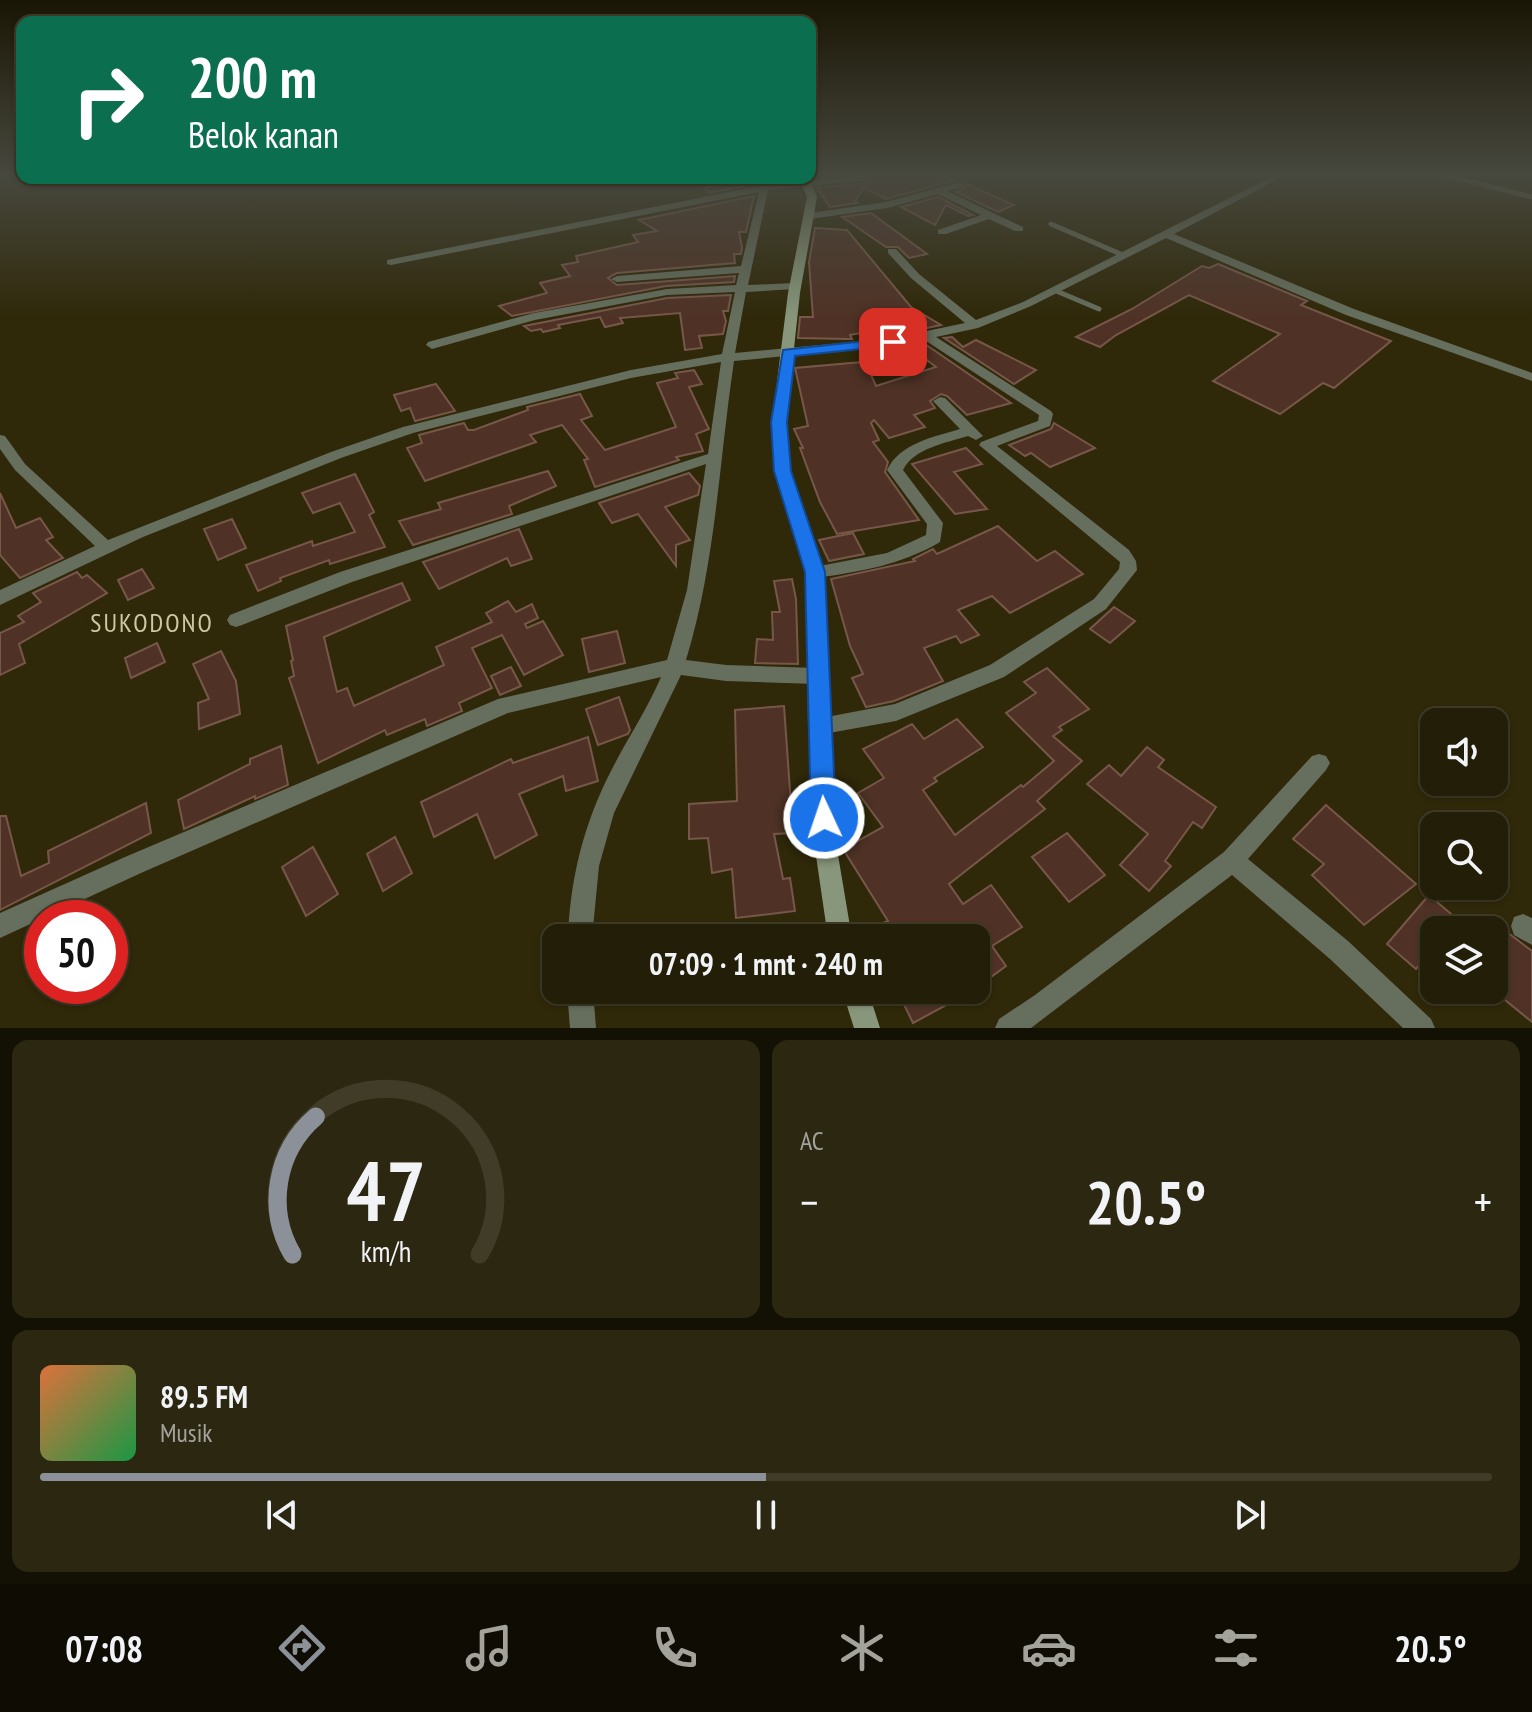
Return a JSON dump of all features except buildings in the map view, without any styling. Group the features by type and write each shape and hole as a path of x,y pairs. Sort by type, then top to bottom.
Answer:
{"main road":[{"path":"809,223 781,353 779,422 783,471 815,572 818,726 826,849 838,924"},
{"path":"859,1004 867,1028"}],"street":[{"path":"391,262 581,223"},
{"path":"580,924 596,838 610,797 683,667 703,557 742,287 757,223"},
{"path":"942,232 967,223"},
{"path":"1007,223 1019,229"},
{"path":"0,598 107,548 285,474 408,430 631,374 733,356 928,337 974,325 1054,290 1187,223"},
{"path":"1165,234 1350,312 1532,377"},
{"path":"892,251 915,276 974,325"},
{"path":"617,279 746,269"},
{"path":"432,345 534,317 667,292 795,286"},
{"path":"928,337 1038,407 1048,417 1045,423 986,445"},
{"path":"818,726 896,712 997,671 1100,604 1128,570 1128,561 1123,554 986,445 940,401"},
{"path":"815,572 879,563 910,553 934,538 935,523 895,470 896,464 905,454 970,430"},
{"path":"0,439 20,467 107,548"},
{"path":"236,620 346,577 716,456"},
{"path":"0,926 133,865 505,705 683,667 726,673 816,676"},
{"path":"1008,1028 1232,860 1319,763"},
{"path":"1232,860 1339,950 1422,1028"},
{"path":"581,1004 583,1028"}],"lane":[{"path":"1051,224 1123,255"},
{"path":"1054,290 1099,309"}],"district":[{"name":"SUKODONO","path":"152,623"}],"route":[{"path":"824,818 817,701 815,572 783,471 779,422 788,353 893,342"}]}
